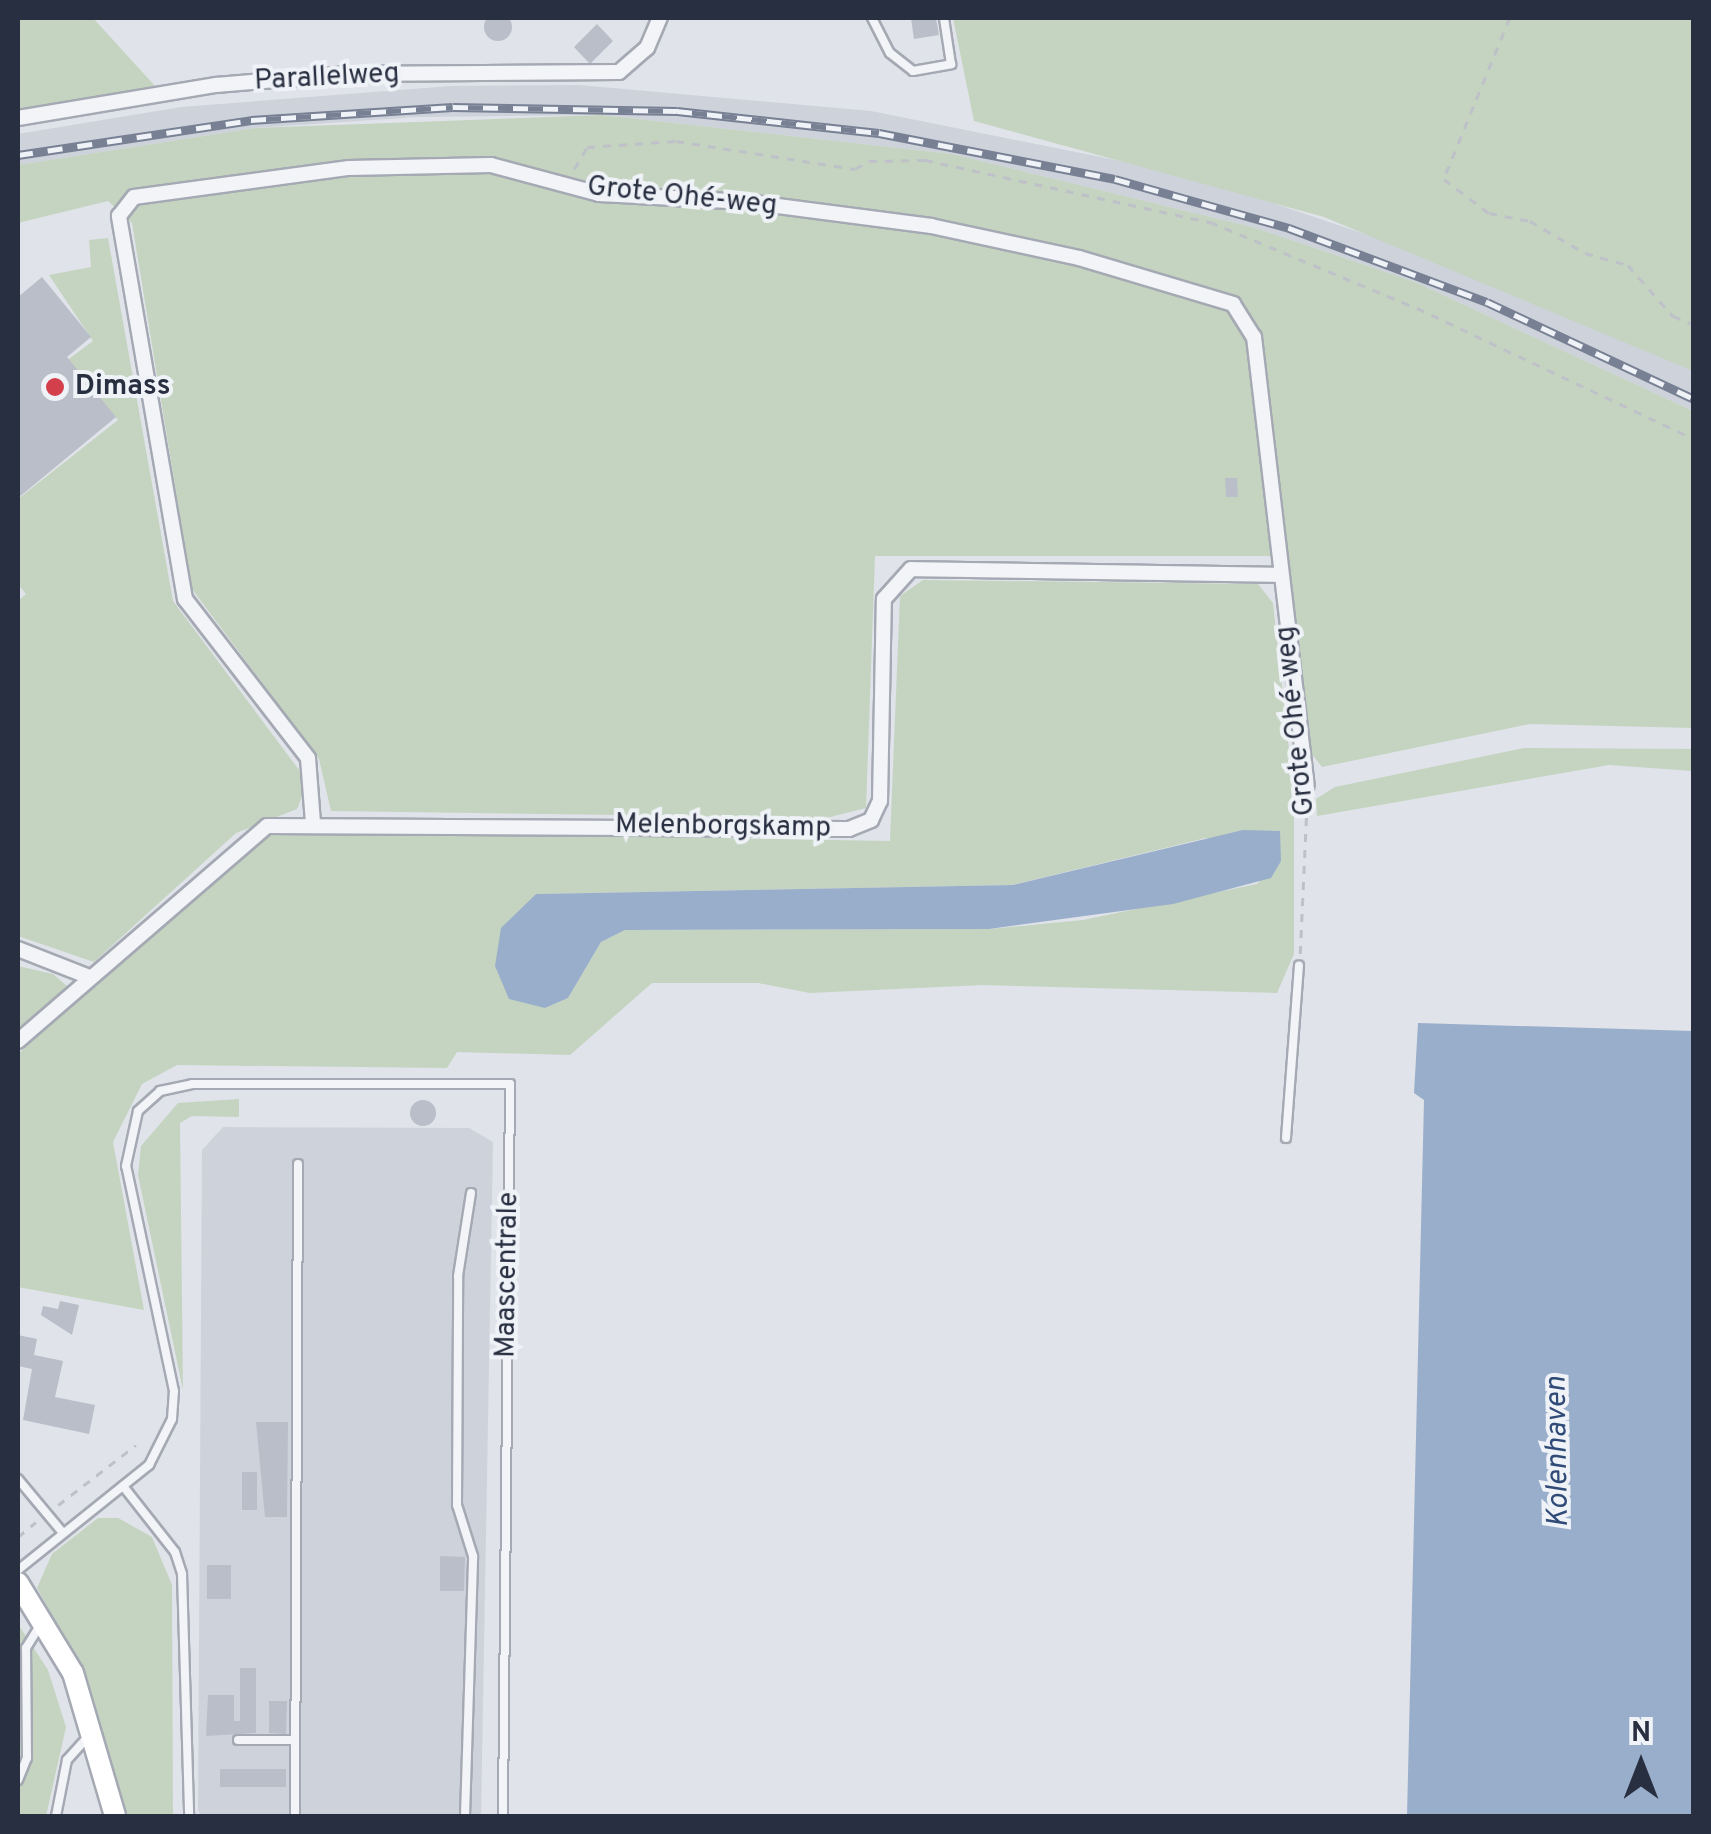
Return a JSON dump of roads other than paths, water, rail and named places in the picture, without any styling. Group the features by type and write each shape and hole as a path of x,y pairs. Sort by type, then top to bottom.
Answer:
{"main road":[{"path":"18,1583 45,1622 96,1734 115,1816"}],"street":[{"name":"Parallelweg","path":"18,118 234,84 347,74 604,74 636,62 660,18"},
{"name":"Grote Ohé-weg","path":"314,823 308,758 184,599 121,206 134,197 349,168 491,165 599,194 747,202 930,226 1079,258 1233,304 1254,337 1306,785"},
{"name":"Melenborgskamp","path":"18,1042 239,844 267,826 314,823 849,829 871,820 880,801 884,599 910,569 1281,575"},
{"path":"18,949 89,977"}],"lane":[{"path":"872,18 890,53 913,71 951,64 944,18"},
{"path":"1286,1138 1299,965"},
{"name":"Maascentrale","path":"124,1486 166,1444 174,1391 126,1166 138,1111 160,1092 192,1084 510,1084 503,1816"},
{"path":"295,1816 298,1164"},
{"path":"466,1816 473,1556 457,1505 458,1276 472,1193"},
{"path":"18,1479 64,1534"},
{"path":"18,1570 124,1486 176,1552 182,1574 189,1816"},
{"path":"18,1780 28,1746 26,1648 45,1622"},
{"path":"56,1816 76,1742 96,1734"},
{"path":"238,1740 295,1740"}],"water":[{"path":"1243,830 1280,831 1281,861 1271,878 1173,904 989,929 625,930 601,942 568,998 545,1008 509,999 495,966 501,928 536,894 1013,885"},
{"name":"Kolenhaven","path":"1418,1023 1693,1031 1693,1816 1407,1816 1424,1100 1414,1093"}],"railway":[{"path":"18,155 251,120 453,107 677,111 879,133 1115,179 1289,228 1487,302 1694,399"}],"place":[{"name":"Dimass","path":"55,387"}]}
